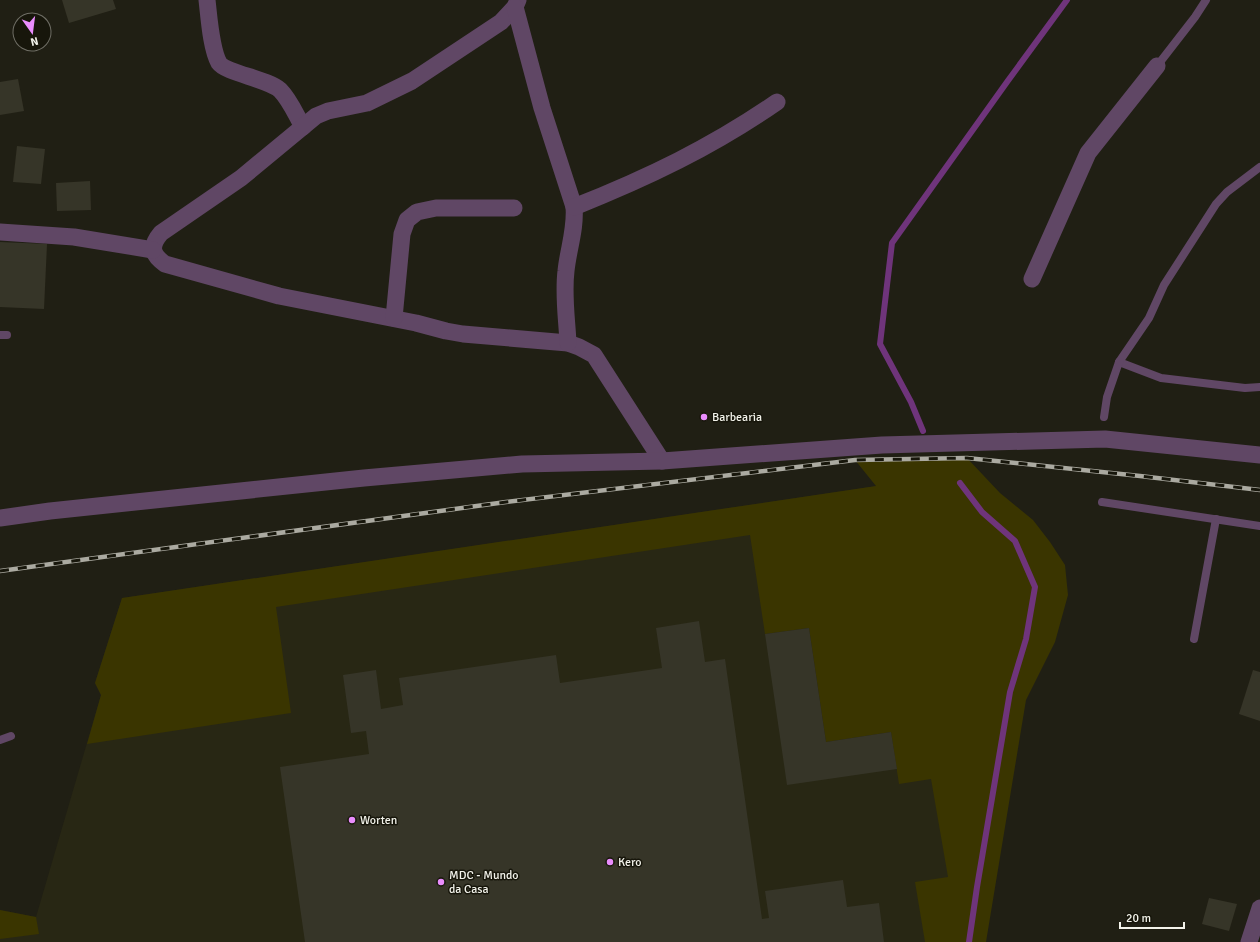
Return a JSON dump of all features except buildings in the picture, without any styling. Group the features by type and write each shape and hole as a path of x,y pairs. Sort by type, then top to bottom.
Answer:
{"street":[{"path":"207,0 215,54 220,64 228,69 270,84 280,90 303,126"},
{"path":"516,4 501,22 412,81 367,103 316,116 241,178 161,233 154,240 153,250 157,258 165,264 279,296 394,318 463,334 568,343 579,347 594,355 662,461"},
{"path":"516,4 542,108 574,207 575,218 566,271 565,288 568,343"},
{"path":"1032,279 1088,153 1157,66"},
{"path":"574,207 628,185 688,156 743,126 777,102"},
{"path":"394,318 402,234 407,220 417,212 436,208 514,208"},
{"path":"0,232 74,237 153,250"},
{"path":"0,518 58,510 325,482 522,464 662,461 882,445 1106,439 1260,455"},
{"path":"1249,942 1260,908"}],"lane":[{"path":"1157,66 1195,17 1206,0"},
{"path":"1104,417 1107,397 1119,362 1149,318 1164,285 1216,204 1228,192 1260,167"},
{"path":"1119,362 1161,378 1245,388 1260,387"},
{"path":"1102,502 1260,526"},
{"path":"1194,639 1216,519"},
{"path":"0,740 11,736"}],"shaded area":[{"path":"967,458 1000,493 1033,520 1050,542 1065,565 1068,595 1055,642 1026,700 986,942 925,942 915,882 948,877 931,779 899,784 891,732 826,742 809,628 765,634 750,535 276,607 291,713 87,744 101,695 95,683 122,598 876,486 855,460"},
{"path":"877,486 962,942 0,942 0,910 36,917 101,695 95,683 122,598"},
{"path":"0,910 36,917 39,934 0,939"}],"waterway":[{"path":"923,431 911,402 880,344 892,243 1067,0"},
{"path":"960,483 982,512 1015,541 1035,587 1026,639 1010,692 969,942"}],"railway":[{"path":"0,571 506,502 855,460 967,458 1260,490"}],"place":[{"name":"Barbearia","path":"704,417"},
{"name":"Worten","path":"352,820"},
{"name":"Kero","path":"610,862"},
{"name":"MDC - Mundo da Casa","path":"441,882"}]}
